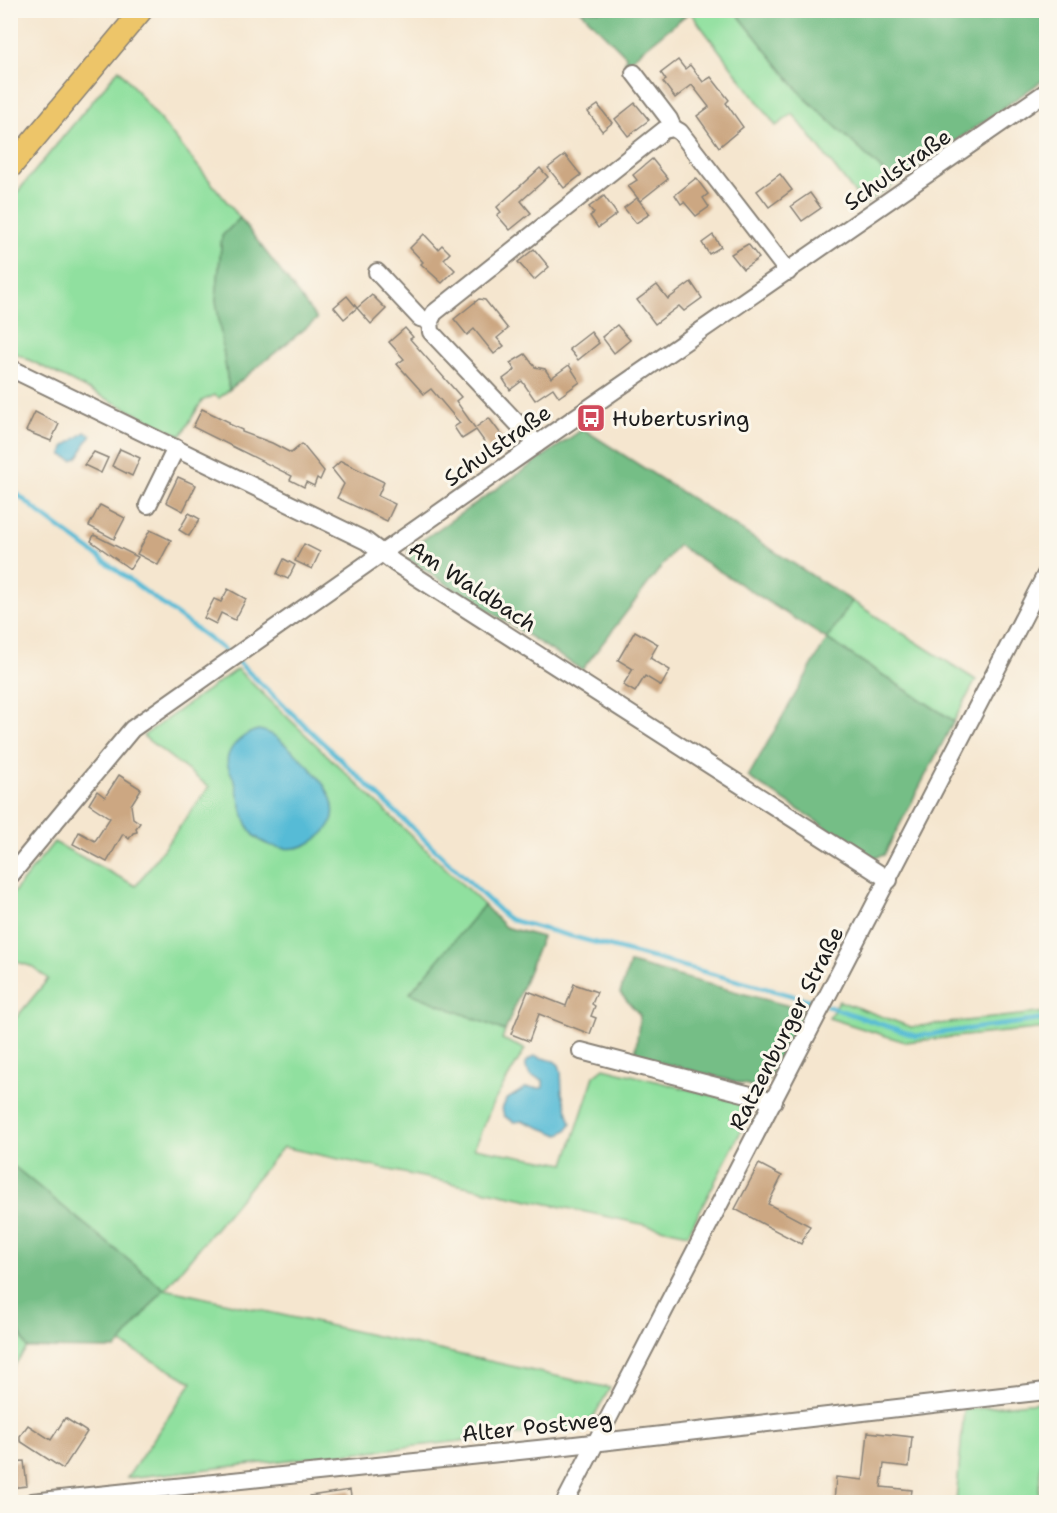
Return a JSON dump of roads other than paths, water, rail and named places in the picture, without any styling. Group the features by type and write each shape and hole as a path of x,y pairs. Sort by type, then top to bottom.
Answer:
{"main road":[{"path":"10,168 142,10"}],"street":[{"path":"634,73 669,119 673,128 680,132 788,272"},
{"name":"Schulstraße","path":"10,876 132,729 384,554 537,444 1047,92"},
{"path":"537,444 431,332 430,321 434,313 636,152 664,130 673,128"},
{"path":"377,272 420,318 430,321"},
{"name":"Am Waldbach","path":"10,368 366,541 889,880"},
{"path":"148,505 176,448"},
{"name":"Ratzenburger Straße","path":"565,1503 1047,574"},
{"path":"581,1051 774,1101"},
{"name":"Alter Postweg","path":"32,1503 1047,1391"}],"water":[{"path":"85,432 91,437 85,443 79,456 72,460 62,455 64,447"},
{"path":"258,730 274,736 307,764 317,775 331,799 334,811 331,823 323,834 301,847 285,848 268,845 255,836 247,825 227,760 236,743 244,736"},
{"path":"534,1056 554,1061 559,1065 561,1071 562,1093 571,1123 567,1130 559,1135 523,1121 514,1122 504,1116 502,1109 506,1100 525,1088 543,1088 543,1080 531,1076 526,1068 526,1062"}],"waterway":[{"path":"10,488 41,514 231,655"},
{"path":"237,661 511,920 820,1003"},
{"path":"827,1006 916,1036 1046,1019"}],"place":[{"name":"Hubertusring","path":"591,418"}]}
